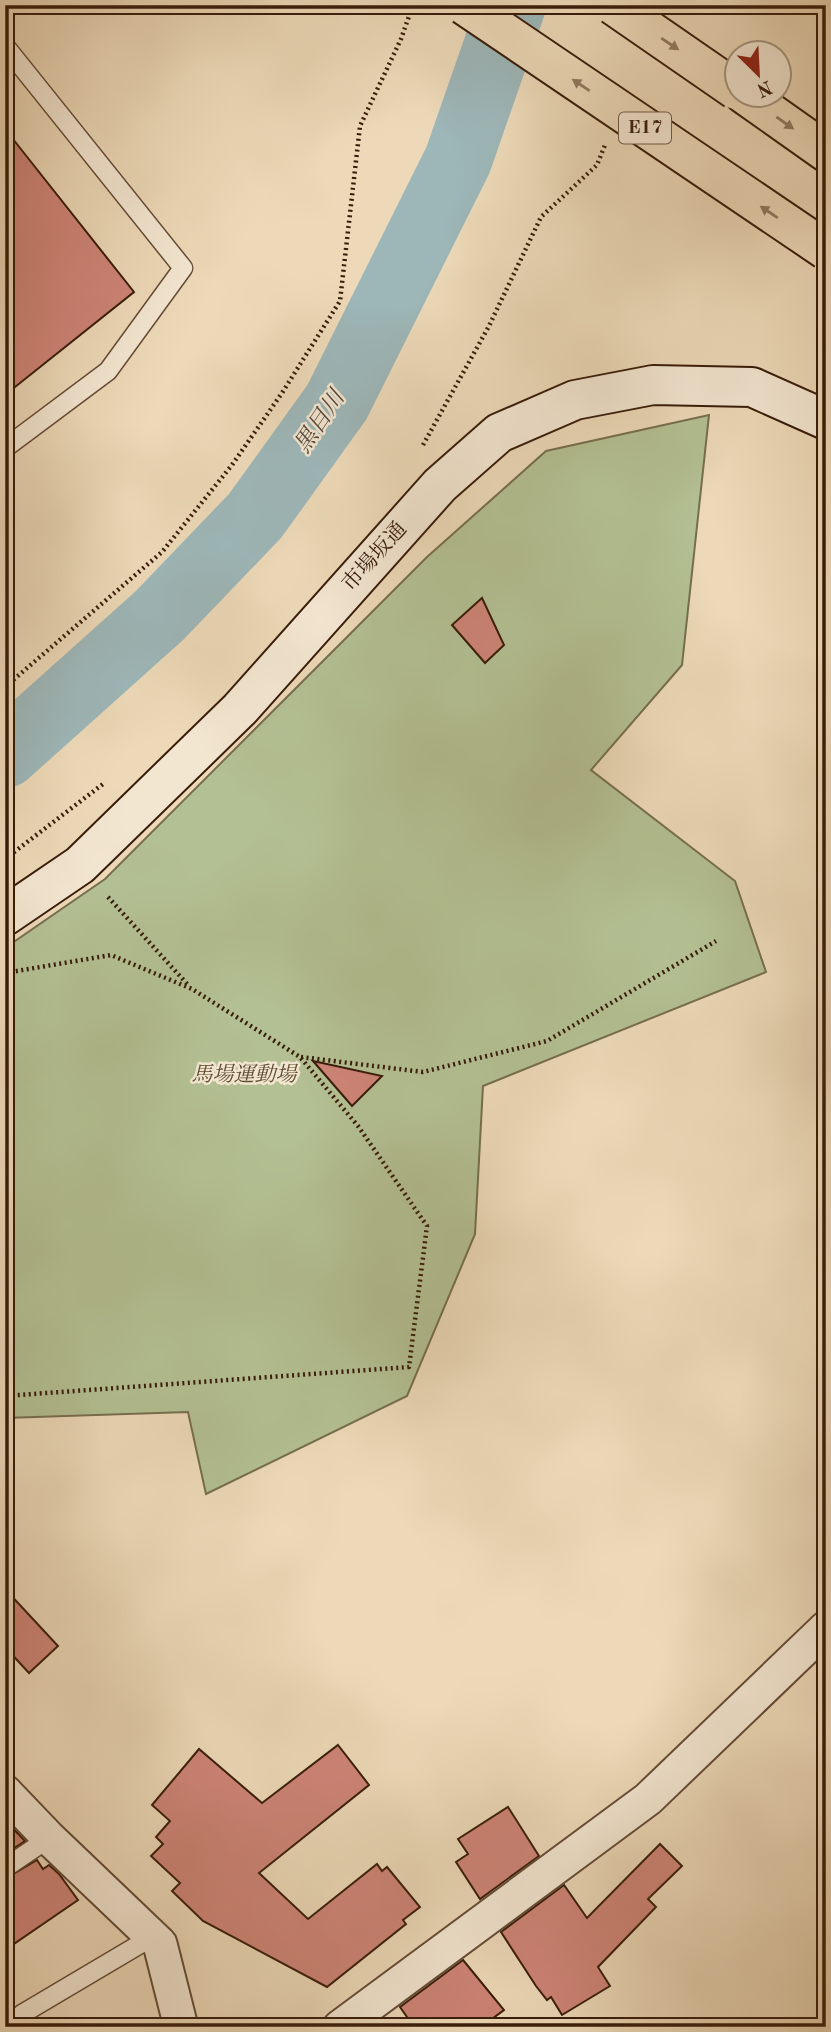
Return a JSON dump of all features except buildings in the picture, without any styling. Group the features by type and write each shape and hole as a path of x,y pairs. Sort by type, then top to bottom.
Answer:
{"highway":[{"name":"E17","path":"464,5 826,250"},
{"path":"613,5 722,80"},
{"path":"764,108 826,152"}],"street":[{"name":"市場坂通","path":"5,916 80,865 240,709 440,485 499,433 575,400 653,385 752,387 826,420"},
{"path":"340,2027 648,1799 826,1628"},
{"path":"5,1792 48,1838 160,1944 181,2027"}],"lane":[{"path":"5,46 183,268 108,371 5,448"},
{"path":"5,1868 48,1838"},
{"path":"15,2027 22,2014 152,1937"}],"path":[{"path":"5,687 162,552 232,465 282,393 340,301 360,126 401,39 413,5"},
{"path":"418,451 489,326 541,217 597,165 606,142"},
{"path":"5,859 104,783"},
{"path":"108,897 192,989"},
{"path":"300,1057 423,1072 547,1041 716,941"},
{"path":"5,974 111,955 192,989 300,1057 358,1126 427,1226 409,1367 5,1396"}],"green space":[{"name":"馬場運動場","path":"709,415 682,665 591,770 735,881 766,972 483,1086 475,1234 407,1396 206,1494 188,1412 5,1418 5,948 105,879 427,557 546,451"}],"waterway":[{"name":"黒目川","path":"5,754 160,615 255,516 337,402 458,160 512,5"}]}
